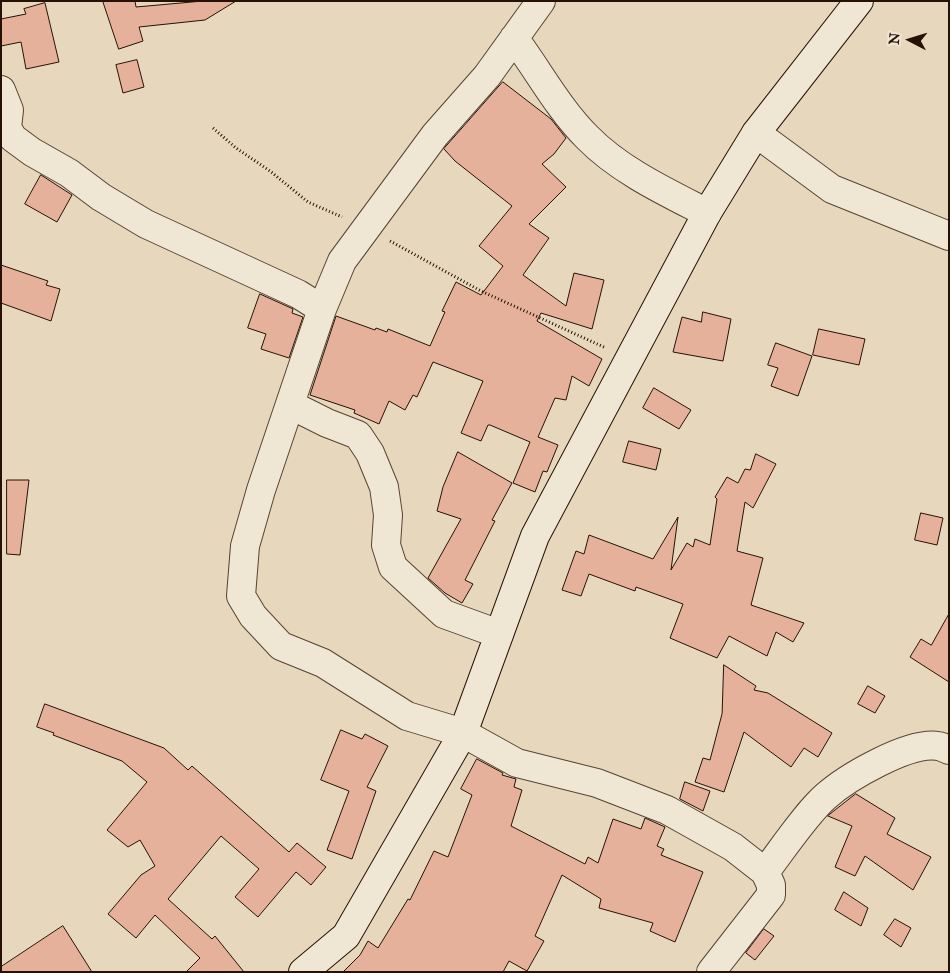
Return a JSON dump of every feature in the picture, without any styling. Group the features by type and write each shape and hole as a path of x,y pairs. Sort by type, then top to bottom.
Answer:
{"street":[{"path":"541,1 486,76 435,135 342,261 322,309 291,405 272,455 244,546 241,596 253,616 281,646 323,662 407,716 463,733 516,763 597,783 667,810 733,847 765,872 771,885 772,895 711,972"},
{"path":"302,972 346,936 463,733 535,536 707,213 756,133 859,1"},
{"path":"514,38 538,70 558,103 587,138 629,170 707,213"},
{"path":"1,90 9,110 7,128 13,138 32,152 69,173 101,197 146,224 298,294 322,309"},
{"path":"756,133 832,189 949,236"},
{"path":"291,405 327,423 358,435 370,453 384,488 388,514 386,545 393,567 444,614 499,634"},
{"path":"765,872 824,798 856,774 901,753 938,746 949,750"}],"path":[{"path":"213,128 236,148 270,171 308,202 366,228 481,291 630,358"}],"building":[{"path":"103,1 135,1 136,7 203,1 236,1 205,20 139,27 143,41 119,49"},
{"path":"45,3 59,62 26,69 21,42 1,46 1,19 26,14 24,9"},
{"path":"137,60 144,87 123,93 116,65"},
{"path":"503,82 551,119 566,138 554,154 542,164 566,187 529,224 549,238 523,275 566,306 574,273 604,280 592,329 541,313 537,321 602,359 589,386 572,376 566,400 555,398 538,437 558,445 547,472 543,471 535,492 513,483 530,442 490,425 488,425 481,441 461,433 483,381 433,362 417,397 413,395 405,410 389,401 379,424 354,413 355,410 310,395 336,316 375,330 376,328 387,332 388,329 430,346 445,312 442,311 456,282 481,295 503,266 479,246 512,206 455,161 444,149"},
{"path":"41,175 72,195 57,222 25,204"},
{"path":"1,265 48,281 46,285 60,289 51,321 1,303"},
{"path":"260,294 293,309 292,313 303,317 289,358 261,349 266,334 248,328"},
{"path":"703,312 731,319 723,361 673,352 682,317 701,322"},
{"path":"819,329 865,339 859,365 813,355"},
{"path":"776,343 812,356 798,396 771,386 778,368 768,365"},
{"path":"654,388 691,410 679,429 643,408"},
{"path":"629,441 661,449 656,470 623,462"},
{"path":"458,452 512,483 492,520 495,521 465,580 473,584 462,603 445,593 428,578 461,519 437,511 443,487"},
{"path":"756,454 776,464 753,508 745,502 737,551 763,558 751,605 804,623 793,642 776,632 767,656 729,636 717,658 670,638 683,604 636,587 635,591 589,574 581,596 562,590 576,551 584,554 589,535 653,559 678,517 671,570 687,543 693,547 695,539 710,545 717,499 715,497 727,477 738,483 745,469 750,470"},
{"path":"7,480 29,480 20,555 7,554"},
{"path":"921,513 943,518 937,545 915,540"},
{"path":"949,614 949,682 910,657 921,639 931,645"},
{"path":"724,665 756,686 754,690 768,693 832,733 818,757 804,748 791,767 744,732 724,792 695,782 703,758 710,760 722,714"},
{"path":"868,686 885,696 875,713 858,704"},
{"path":"45,704 164,748 188,770 192,766 289,852 297,843 326,867 311,885 296,872 258,917 235,897 259,869 221,836 168,899 212,939 215,936 244,972 186,972 200,958 155,915 136,938 108,914 141,875 155,866 140,840 128,847 107,830 147,782 122,761 37,727"},
{"path":"341,730 362,739 365,734 388,746 367,787 376,791 352,859 327,850 349,791 321,780"},
{"path":"477,759 503,773 502,775 516,779 514,787 522,790 511,826 585,864 588,857 598,863 613,819 641,829 645,818 665,827 657,846 664,849 661,855 703,872 675,942 650,931 653,923 599,908 601,899 562,875 535,936 544,941 527,971 509,961 503,972 343,972 360,955 368,941 378,948 408,899 410,900 434,851 448,857 472,795 461,789"},
{"path":"685,782 710,791 703,811 680,799"},
{"path":"856,794 895,818 887,834 931,857 913,890 865,856 855,876 835,867 852,826 828,816"},
{"path":"844,892 868,908 861,926 835,910"},
{"path":"895,919 911,928 901,947 884,935"},
{"path":"63,926 92,972 1,972 1,967"},
{"path":"764,929 774,936 755,960 746,953"}]}
